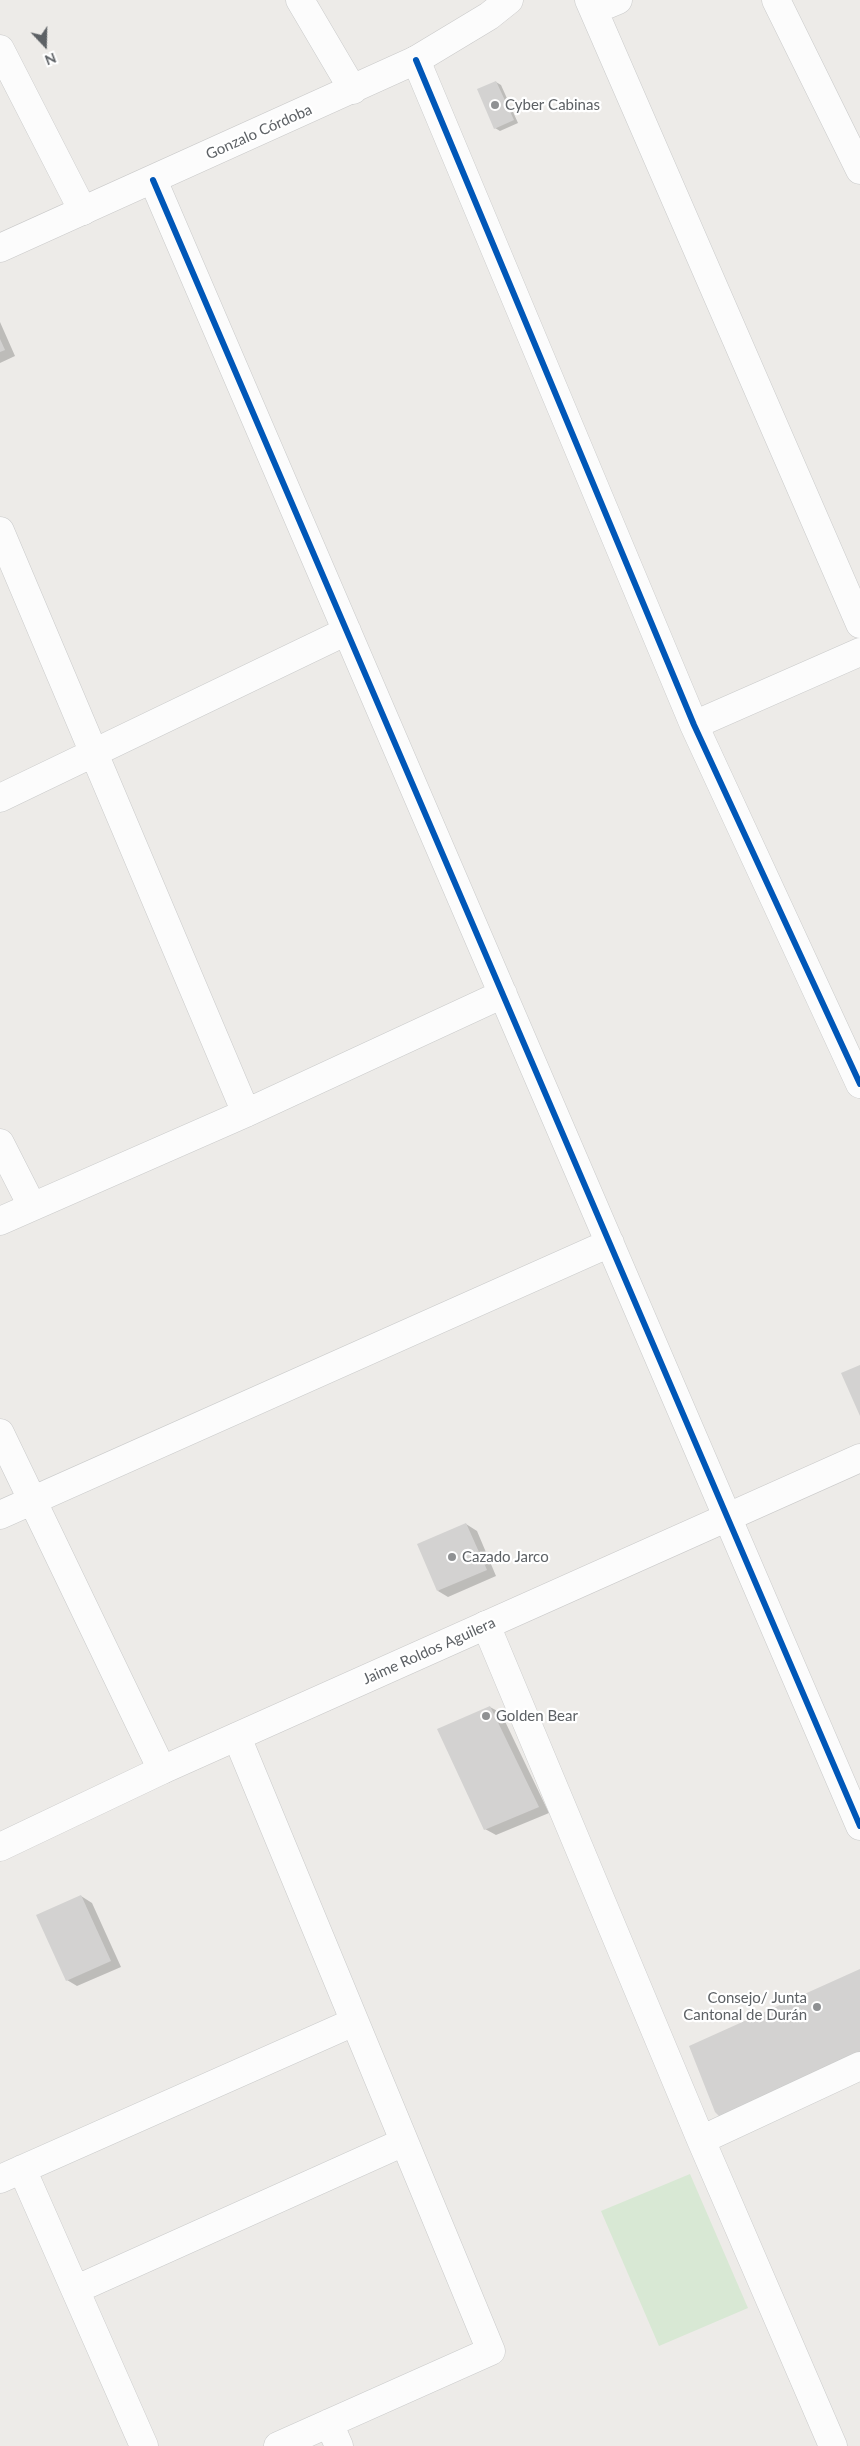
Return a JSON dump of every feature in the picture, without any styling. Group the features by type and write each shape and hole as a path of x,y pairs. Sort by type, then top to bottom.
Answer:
{"street":[{"path":"300,0 354,90"},
{"name":"Gonzalo Córdoba","path":"0,248 354,90 416,60 489,16 509,0"},
{"path":"776,0 860,170"},
{"path":"600,3 860,624"},
{"path":"0,50 83,211"},
{"path":"416,60 694,725 860,1084"},
{"path":"153,180 860,1826"},
{"path":"0,531 246,1113"},
{"path":"0,798 347,631"},
{"path":"694,725 860,652"},
{"path":"0,1221 246,1113 503,994"},
{"path":"0,1143 32,1206"},
{"path":"0,1515 32,1499 610,1243"},
{"path":"0,1433 162,1770"},
{"name":"Jaime Roldos Aguilera","path":"0,1847 162,1770 860,1458"},
{"path":"486,1626 701,2140 833,2446"},
{"path":"237,1737 491,2351 334,2435 278,2446"},
{"path":"144,2446 76,2289 11,2174 354,2022"},
{"path":"701,2140 860,2066"},
{"path":"76,2289 404,2142"}],"green space":[{"path":"690,2174 748,2308 659,2346 601,2211"}],"building":[{"name":"Cyber Cabinas","path":"496,81 514,120 494,129 477,89"},
{"path":"0,339 5,350 0,352"},
{"path":"860,1365 860,1416 841,1373"},
{"name":"Cazado Jarco","path":"466,1523 487,1570 437,1591 417,1544"},
{"path":"490,1706 539,1807 484,1830 437,1729"},
{"path":"81,1895 111,1961 66,1981 36,1915"},
{"name":"Consejo/ Junta Cantonal de Durán","path":"860,1969 860,2057 721,2118 715,2112 689,2046"}],"cycle path":[{"path":"416,60 694,725 860,1084"},
{"path":"153,180 860,1826"}],"place":[{"name":"Cyber Cabinas","path":"495,105"},
{"name":"Cazado Jarco","path":"452,1557"},
{"name":"Golden Bear","path":"486,1716"},
{"name":"Consejo/ Junta Cantonal de Durán","path":"817,2007"}]}
